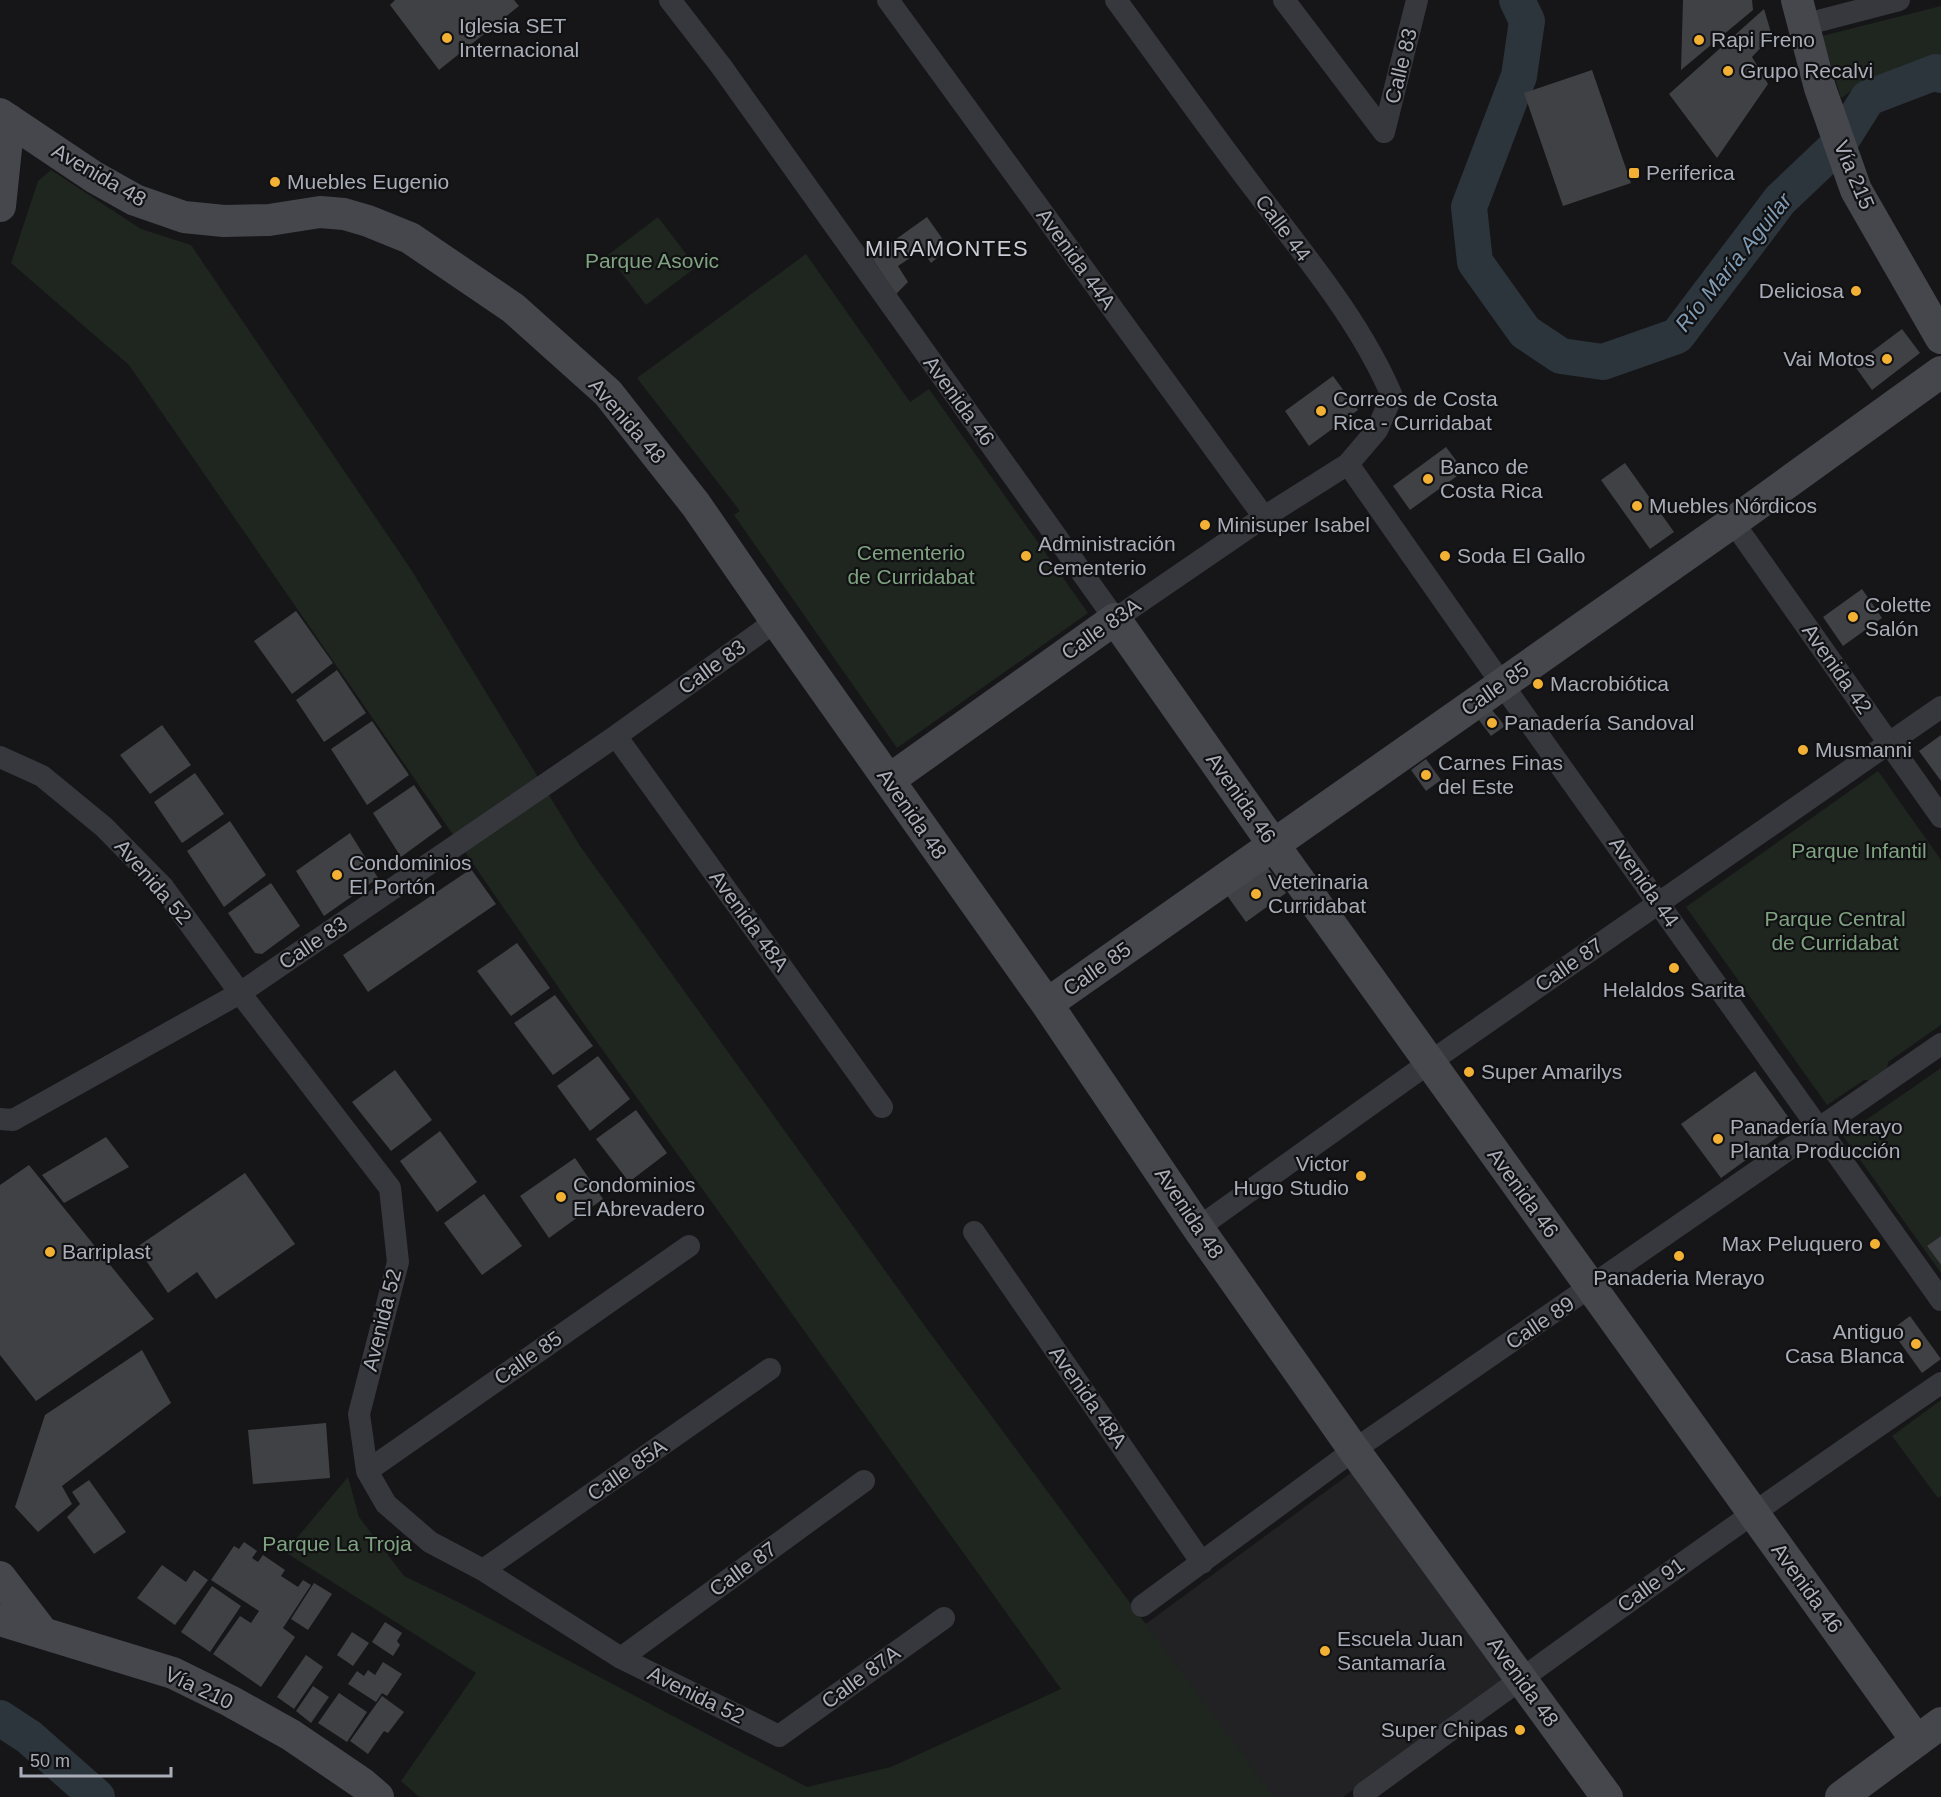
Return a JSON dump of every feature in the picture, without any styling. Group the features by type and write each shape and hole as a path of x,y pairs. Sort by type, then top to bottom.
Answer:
{"street":[{"name":"Avenida 46","path":"670,0 720,66 1752,1512 1929,1732"},
{"name":"Avenida 44A","path":"888,0 1264,517"},
{"name":"Calle 44","path":"1116,0 1318,273 1379,367 1392,396 1377,430 1348,464"},
{"name":"Calle 83","path":"1284,0 1384,132 1417,0"},
{"path":"1800,13 1899,0"},
{"name":"Vía 215","path":"1800,13 1820,88 1856,190 1941,338"},
{"path":"1,184 5,117"},
{"name":"Avenida 48","path":"5,117 94,177 135,200 184,217 224,221 269,220 320,212 344,214 410,238 513,308 609,393 696,505 1047,1004 1198,1228 1354,1450 1607,1797"},
{"path":"1,184 21,163 55,151"},
{"name":"Calle 85","path":"1047,1004 1733,522 1941,372"},
{"name":"Calle 83A","path":"889,780 1115,619 1264,517 1348,464"},
{"name":"Avenida 44","path":"1348,464 1502,684 1941,1299"},
{"name":"Avenida 42","path":"1733,522 1941,817"},
{"name":"Calle 83","path":"6,1119 240,993 616,736 776,621"},
{"name":"Calle 87","path":"1198,1228 1430,1062 1941,707"},
{"name":"Avenida 48A","path":"616,736 882,1107"},
{"name":"Avenida 52","path":"0,758 42,776 104,826 163,887 240,993 390,1188 398,1262 359,1414 367,1471 386,1504 430,1542 483,1570 621,1658 779,1736"},
{"name":"Calle 89","path":"1142,1606 1354,1450 1941,1044"},
{"name":"Avenida 48A","path":"974,1232 1202,1563"},
{"name":"Calle 85","path":"367,1471 689,1246"},
{"name":"Calle 85A","path":"483,1570 770,1369"},
{"name":"Calle 91","path":"1366,1795 1521,1679 1752,1512 1941,1383"},
{"name":"Calle 87","path":"621,1658 864,1481"},
{"path":"0,1577 43,1633"},
{"name":"Calle 87A","path":"779,1736 944,1618"},
{"name":"Vía 210","path":"0,1620 182,1677 291,1735 363,1784 378,1797"},
{"path":"1840,1797 1929,1732"}],"shaded area":[{"name":"Escuela Juan Santamaría","path":"1355,1470 1508,1677 1343,1797 1271,1797 1143,1626"}],"green space":[{"path":"1941,6 1941,55 1869,79 1841,98 1822,36"},
{"name":"Parque La Troja","path":"51,170 141,229 191,245 412,571 580,846 927,1329 1274,1797 419,1797 401,1781 476,1673 285,1552 348,1477 359,1517 404,1576 458,1602 807,1787 891,1767 1061,1689 574,1010 129,365 11,263 38,181"},
{"name":"Parque Asovic","path":"658,217 696,267 646,305 608,255"},
{"name":"Cementerio de Curridabat","path":"806,254 910,402 929,389 1088,613 897,748 734,515 740,511 637,378"},
{"name":"Parque Central de Curridabat","path":"1878,771 1941,860 1941,1025 1888,1062 1885,1083 1864,1080 1827,1105 1686,907"},
{"path":"1941,1068 1941,1236 1927,1246 1941,1265 1941,1273 1843,1136"},
{"path":"1941,1400 1941,1496 1938,1498 1892,1436"}],"building":[{"name":"Iglesia SET Internacional","path":"395,0 514,0 519,6 439,70 390,5"},
{"name":"Rapi Freno","path":"1683,0 1752,0 1753,10 1681,70"},
{"name":"Grupo Recalvi","path":"1764,9 1772,36 1752,57 1768,84 1717,158 1669,94"},
{"path":"1592,70 1631,183 1563,206 1524,93"},
{"path":"927,217 949,248 931,263 922,250 898,266 908,282 896,294 871,257"},
{"name":"Vai Motos","path":"1902,329 1920,353 1872,390 1854,365"},
{"name":"Correos de Costa Rica - Curridabat","path":"1333,376 1358,410 1309,446 1285,411"},
{"name":"Banco de Costa Rica","path":"1446,447 1464,471 1410,510 1393,486"},
{"name":"Muebles Nórdicos","path":"1625,463 1674,532 1650,549 1601,480"},
{"name":"Colette Salón","path":"1862,589 1882,618 1843,646 1823,617"},
{"path":"296,611 333,663 292,694 254,641"},
{"path":"337,670 366,713 324,742 296,700"},
{"name":"Panadería Sandoval","path":"1492,710 1505,726 1491,736 1479,720"},
{"name":"Condominios El Portón","path":"372,721 409,775 367,805 331,749"},
{"path":"162,725 191,765 150,794 120,755"},
{"path":"1941,735 1941,781 1919,751"},
{"name":"Carnes Finas del Este","path":"1426,759 1441,780 1426,791 1411,770"},
{"path":"195,773 224,814 182,843 154,802"},
{"name":"Condominios El Portón","path":"414,785 442,827 401,857 373,813"},
{"path":"230,821 266,875 224,907 187,851"},
{"name":"Condominios El Portón","path":"350,833 378,878 324,916 296,871"},
{"name":"Veterinaria Curridabat","path":"1266,865 1286,893 1246,922 1226,894"},
{"path":"471,869 496,904 368,992 343,955"},
{"name":"Condominios El Portón","path":"271,883 300,926 262,954 255,953 228,913"},
{"path":"517,943 550,988 511,1016 477,971"},
{"path":"555,995 593,1046 553,1075 514,1023"},
{"name":"Condominios El Abrevadero","path":"598,1056 630,1099 590,1131 557,1086"},
{"path":"395,1070 432,1120 391,1151 352,1102"},
{"path":"1755,1071 1794,1125 1721,1178 1681,1124"},
{"name":"Condominios El Abrevadero","path":"636,1110 667,1153 629,1182 596,1139"},
{"path":"440,1131 477,1182 437,1212 400,1161"},
{"path":"106,1137 129,1167 64,1203 42,1175"},
{"name":"Condominios El Abrevadero","path":"575,1158 603,1199 549,1238 520,1196"},
{"name":"Barriplast","path":"29,1165 154,1319 36,1401 0,1355 0,1185"},
{"path":"245,1173 295,1244 216,1299 197,1272 168,1293 137,1247"},
{"name":"Condominios El Abrevadero","path":"484,1194 522,1246 482,1275 444,1223"},
{"path":"1941,1236 1941,1265 1927,1246"},
{"name":"Antiguo Casa Blanca","path":"1910,1316 1941,1359 1922,1373 1891,1330"},
{"path":"142,1350 171,1403 62,1486 72,1504 38,1532 15,1507 45,1415"},
{"path":"326,1423 330,1478 253,1484 248,1430"},
{"path":"89,1480 126,1532 94,1554 67,1517 80,1504 72,1492"},
{"path":"244,1542 257,1551 252,1558 258,1562 263,1555 285,1570 281,1576 298,1587 303,1580 311,1585 283,1628 295,1637 261,1687 213,1654 240,1616 251,1623 259,1611 211,1580 234,1546 239,1549"},
{"path":"162,1565 186,1582 194,1570 208,1580 175,1625 137,1598"},
{"path":"314,1583 332,1594 308,1630 291,1619"},
{"path":"212,1586 241,1606 210,1652 181,1632"},
{"path":"385,1622 402,1633 397,1641 400,1645 393,1656 372,1642"},
{"path":"352,1632 369,1643 353,1666 337,1655"},
{"path":"306,1655 323,1667 294,1709 277,1697"},
{"path":"383,1662 402,1674 387,1696 382,1693 376,1702 348,1684 357,1671 364,1676 368,1670 375,1675"},
{"path":"313,1686 329,1697 311,1723 296,1711"},
{"path":"339,1693 367,1712 347,1742 318,1723"},
{"path":"382,1696 404,1712 388,1733 384,1731 368,1754 350,1741"}],"waterway":[{"name":"Río María Aguilar","path":"1517,0 1527,21 1519,76 1469,207 1475,262 1525,332 1561,356 1603,362 1677,336 1780,200 1839,144 1868,98 1936,72 1941,75"},
{"path":"0,1718 29,1737 97,1797"}],"place":[{"name":"Iglesia SET Internacional","path":"447,38"},
{"name":"Rapi Freno","path":"1699,40"},
{"name":"Grupo Recalvi","path":"1728,71"},
{"name":"Periferica","path":"1634,173"},
{"name":"Muebles Eugenio","path":"275,182"},
{"name":"Deliciosa","path":"1856,291"},
{"name":"Vai Motos","path":"1887,359"},
{"name":"Correos de Costa Rica - Curridabat","path":"1321,411"},
{"name":"Banco de Costa Rica","path":"1428,479"},
{"name":"Muebles Nórdicos","path":"1637,506"},
{"name":"Minisuper Isabel","path":"1205,525"},
{"name":"Administración Cementerio","path":"1026,556"},
{"name":"Soda El Gallo","path":"1445,556"},
{"name":"Colette Salón","path":"1853,617"},
{"name":"Macrobiótica","path":"1538,684"},
{"name":"Panadería Sandoval","path":"1492,723"},
{"name":"Musmanni","path":"1803,750"},
{"name":"Carnes Finas del Este","path":"1426,775"},
{"name":"Condominios El Portón","path":"337,875"},
{"name":"Veterinaria Curridabat","path":"1256,894"},
{"name":"Helaldos Sarita","path":"1674,968"},
{"name":"Super Amarilys","path":"1469,1072"},
{"name":"Panadería Merayo Planta Producción","path":"1718,1139"},
{"name":"Victor Hugo Studio","path":"1361,1176"},
{"name":"Condominios El Abrevadero","path":"561,1197"},
{"name":"Max Peluquero","path":"1875,1244"},
{"name":"Barriplast","path":"50,1252"},
{"name":"Panaderia Merayo","path":"1679,1256"},
{"name":"Antiguo Casa Blanca","path":"1916,1344"},
{"name":"Escuela Juan Santamaría","path":"1325,1651"},
{"name":"Super Chipas","path":"1520,1730"}],"district":[{"name":"MIRAMONTES","path":"947,248"}],"park label":[{"name":"Parque Infantil","path":"1859,851"}]}
